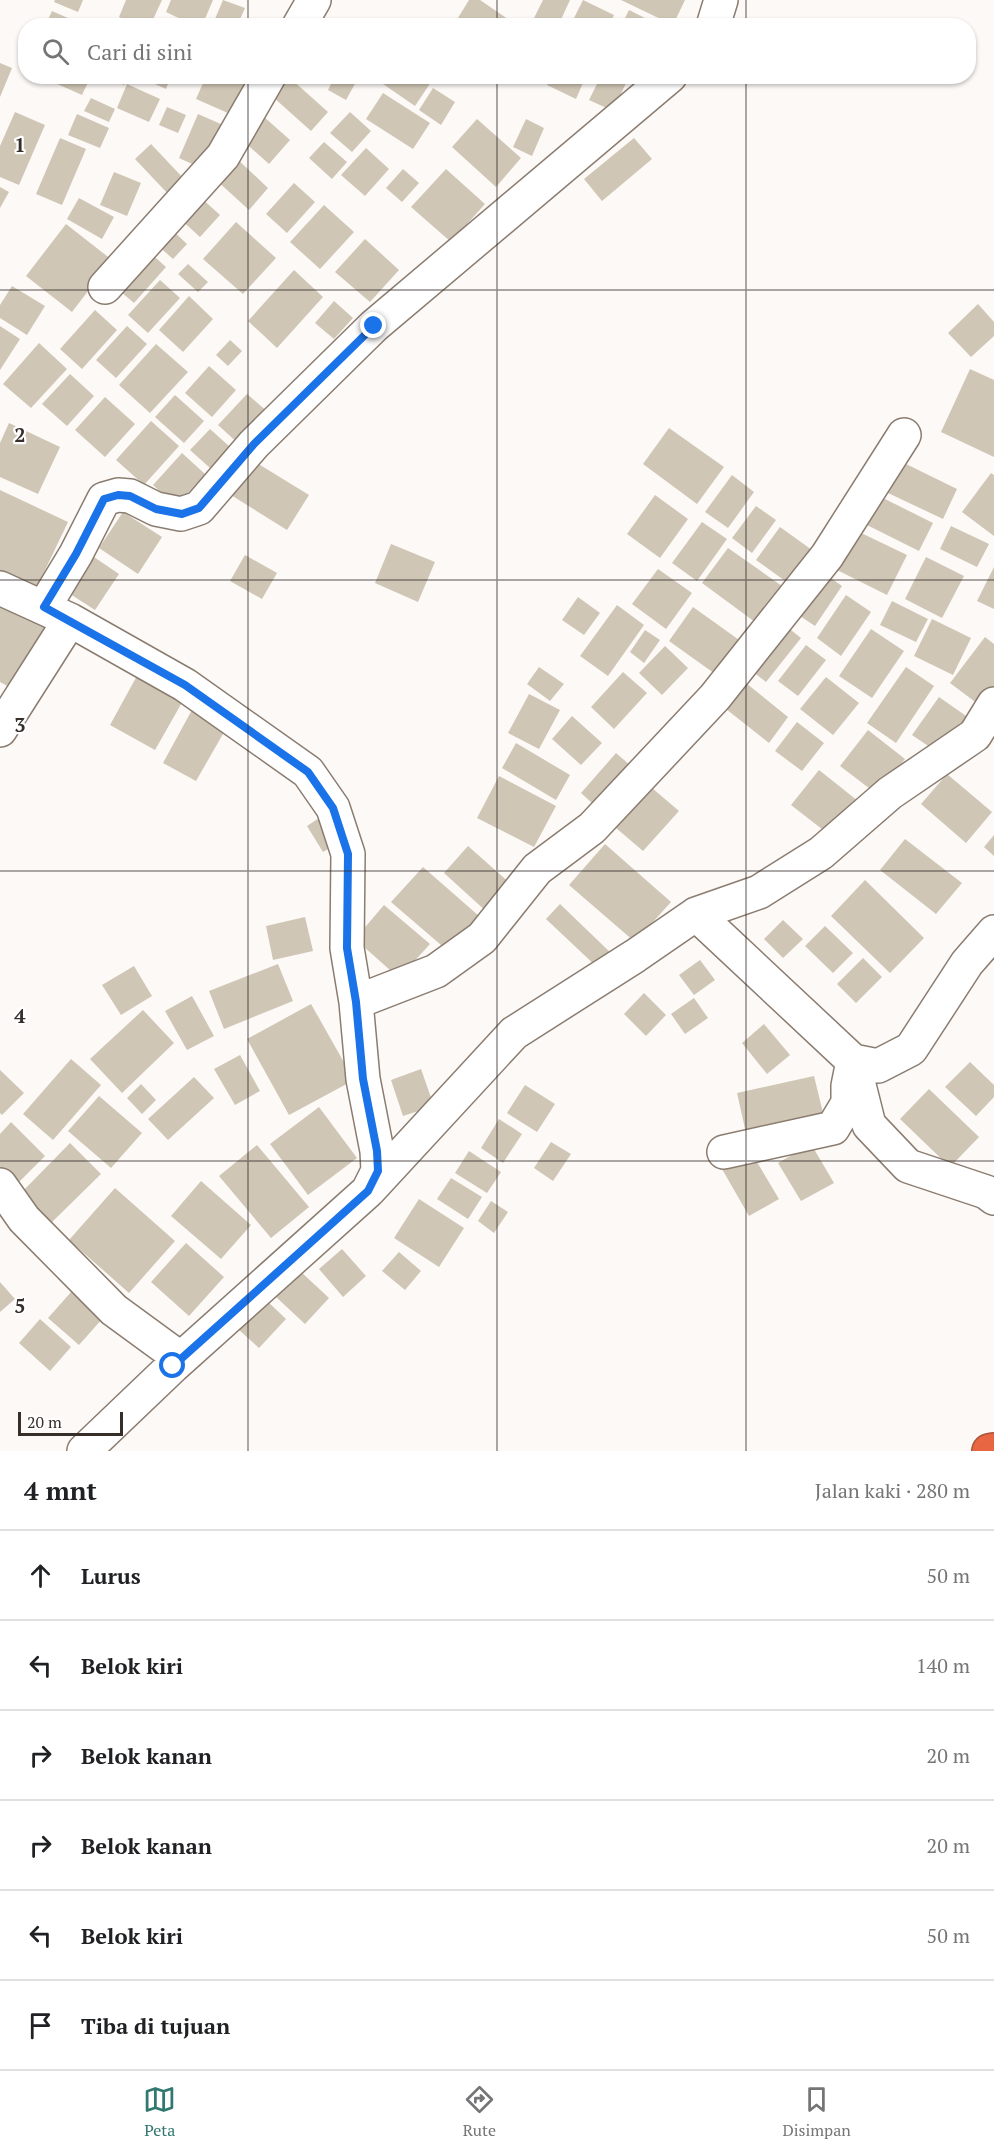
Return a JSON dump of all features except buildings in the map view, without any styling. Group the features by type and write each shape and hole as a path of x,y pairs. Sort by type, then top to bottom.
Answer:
{"highway":[{"path":"989,1451 994,1450"}],"street":[{"path":"304,18 314,0"},
{"path":"715,18 721,0"},
{"path":"105,287 223,156 264,84"},
{"path":"0,730 57,613 76,554 104,499 118,495 130,496 156,509 182,514 199,508 254,444 374,326 661,84"},
{"path":"356,1002 436,971 482,938 537,868 592,828 715,697 827,556 904,435"},
{"path":"0,588 57,613 185,685 308,772 333,808 348,854 347,948 356,1002 363,1079 377,1151 378,1171 368,1191"},
{"path":"84,1451 181,1359 368,1191 514,1033 696,914 759,892 821,853 890,793 984,744 994,704"},
{"path":"696,914 854,1060 878,1066 911,1049 968,963 994,932"},
{"path":"724,1152 833,1128 848,1103 848,1086 854,1060"},
{"path":"854,1060 870,1125 908,1166 986,1192 994,1198"},
{"path":"0,1185 24,1219 114,1310 181,1359"}],"route":[{"path":"173,1366 368,1191 378,1171 377,1151 363,1079 356,1002 347,948 348,854 333,808 308,772 185,685 44,607 76,554 104,499 118,495 130,496 156,509 182,514 199,508 254,444 374,326"}]}
